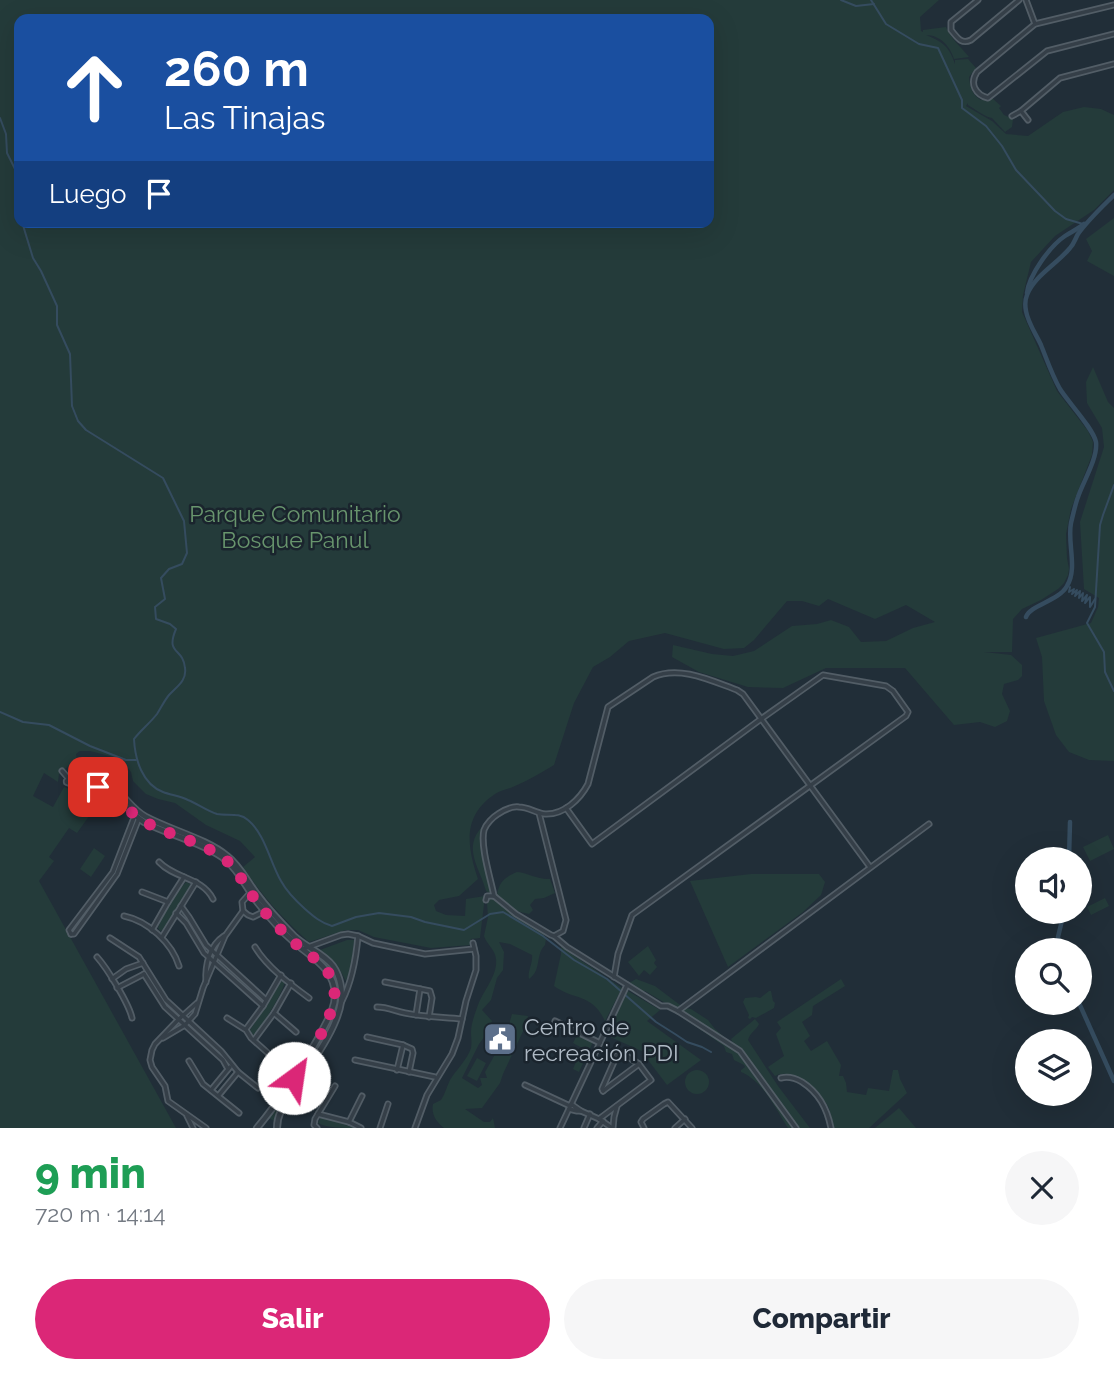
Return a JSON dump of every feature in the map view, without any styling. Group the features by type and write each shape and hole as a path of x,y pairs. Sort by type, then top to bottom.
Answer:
{"street":[{"path":"978,0 952,21 950,28 961,41 969,41 1019,0"},
{"path":"1026,0 1035,24"},
{"path":"1114,5 1035,24 977,72 974,86 980,95 988,98 1047,51 1114,34"},
{"path":"1012,116 1060,78 1114,64"},
{"path":"1021,111 1028,120"},
{"path":"796,1128 740,1051 678,1011 661,1006 614,977 516,914 494,896 484,852 484,830 494,816 509,808 519,807 549,814 574,802 589,784 608,707 660,674 691,674 737,690 746,696 870,867"},
{"path":"566,808 592,844 825,675 886,686 892,689 907,710 906,716 632,915 618,954 614,977"},
{"path":"62,771 69,783 108,790 138,814 223,858 235,869 265,911 294,942 330,963 340,983 341,1003"},
{"path":"539,813 566,920 563,931 554,936"},
{"path":"138,814 117,874 74,934 71,934 69,930 113,873 138,814"},
{"path":"138,814 227,855 272,912 322,965 334,986 334,1004 308,1056 257,1128"},
{"path":"678,1011 929,824"},
{"path":"159,862 168,870 207,889 213,900"},
{"path":"152,930 184,877"},
{"path":"162,937 196,882"},
{"path":"142,892 168,902"},
{"path":"163,1038 185,1025 195,1014 225,936 243,911 242,902 250,893"},
{"path":"486,900 487,897 494,896"},
{"path":"181,906 206,946 266,1000"},
{"path":"243,911 253,917 265,911"},
{"path":"176,913 183,918 204,953 264,1006"},
{"path":"124,916 135,919 162,937 179,966"},
{"path":"305,948 343,934 352,934 370,942 425,954 474,948"},
{"path":"206,984 205,970 211,950 220,938 225,936"},
{"path":"277,1127 280,1111 333,1025 351,978 357,955 358,936"},
{"path":"110,938 139,957 160,1001 223,1060 228,1069"},
{"path":"415,1128 424,1100 458,1038 476,971 473,943"},
{"path":"255,947 281,975 309,998"},
{"path":"97,957 112,979 131,1018"},
{"path":"112,979 143,962"},
{"path":"117,988 146,973"},
{"path":"146,973 166,1000 221,1051 238,1072 258,1088"},
{"path":"246,1030 264,1006 281,975"},
{"path":"340,983 351,978"},
{"path":"385,982 430,991 432,994 429,1017"},
{"path":"254,1040 291,983"},
{"path":"560,1128 627,985"},
{"path":"416,1015 420,989"},
{"path":"198,1003 153,1047 150,1060 153,1070 166,1086 168,1101 206,1128"},
{"path":"377,1007 429,1017 462,1018"},
{"path":"274,1013 296,1032"},
{"path":"227,1018 246,1030 278,1062"},
{"path":"555,1021 600,1043"},
{"path":"367,1037 409,1046 413,1053 409,1072"},
{"path":"397,1070 403,1045"},
{"path":"597,1128 601,1120 618,1104 650,1080 639,1064 618,1053 603,1091 639,1064"},
{"path":"189,1060 200,1081 239,1113"},
{"path":"355,1060 436,1077"},
{"path":"211,1090 232,1065"},
{"path":"219,1096 238,1072"},
{"path":"781,1079 797,1079 815,1092 826,1110 831,1128"},
{"path":"525,1085 578,1112 590,1114 613,1128 618,1104"},
{"path":"317,1128 314,1122 335,1086"},
{"path":"349,1122 362,1096"},
{"path":"645,1128 641,1122 643,1119 668,1102 692,1128"},
{"path":"380,1128 388,1104"},
{"path":"186,1114 193,1128"},
{"path":"318,1114 361,1128"},
{"path":"584,1128 590,1114"},
{"path":"675,1128 685,1119"},
{"path":"262,1122 272,1121 277,1127"}],"green space":[{"name":"Parque Comunitario Bosque Panul","path":"0,0 939,0 920,17 921,31 946,27 969,57 954,59 944,42 926,35 945,45 955,64 955,60 968,59 976,68 969,77 974,93 981,100 992,98 1001,106 999,108 1004,115 1013,119 1012,127 1005,132 992,118 968,103 966,106 992,121 1006,134 1028,136 1063,112 1084,107 1101,109 1114,115 1114,190 1094,210 1055,236 1031,262 1023,295 1022,312 1057,391 1088,431 1093,442 1092,455 1071,509 1066,534 1069,569 1064,583 1041,600 1022,609 1013,619 1012,652 984,652 1011,655 1022,665 1022,676 1004,684 1002,694 1010,711 1007,721 995,727 980,722 954,725 905,668 826,668 783,688 748,687 699,672 672,657 673,645 733,656 754,651 792,626 831,620 849,627 861,642 886,641 913,628 935,622 906,605 875,619 828,599 819,606 802,601 787,601 744,648 724,649 665,633 629,641 593,667 574,703 554,765 495,794 477,812 472,822 470,843 478,879 459,896 439,900 434,905 436,911 446,915 465,916 466,899 485,896 480,938 471,939 471,945 431,948 374,937 358,930 346,930 309,942 273,907 250,878 243,867 255,857 240,841 206,825 175,803 146,794 133,781 131,772 121,759 80,751 76,754 77,759 59,774 58,782 44,773 33,796 53,807 64,787 105,794 77,833 69,828 49,857 54,861 39,881 176,1128 0,1128"},
{"path":"1114,218 1114,276 1087,261 1092,251 1086,239"},
{"path":"1093,367 1108,402 1114,408 1114,761 1089,760 1069,752 1056,735 1044,701 1042,657 1036,638 1091,623 1098,607 1099,598 1084,589 1080,522 1104,447 1102,428 1087,403 1086,382"},
{"path":"485,827 484,856 494,891 489,893 486,891 473,850 476,835"},
{"path":"1108,835 1114,849 1092,860 1092,847 1083,847"},
{"path":"94,848 105,856 91,877 80,869"},
{"path":"517,872 550,879 555,893 535,899 530,905 533,910 529,914 516,911 497,895 503,880"},
{"path":"751,874 819,874 825,882 821,895 803,912 728,967 690,881"},
{"path":"186,882 190,887 160,931 158,928 166,910"},
{"path":"494,897 543,933 545,945 540,953 536,971 529,979 532,955 510,944 499,942 504,952 503,970 497,978 491,1000 482,1010 492,1021 462,1078 478,1088 482,1085 480,1078 487,1078 485,1072 506,1035 512,1014 528,1016 500,1083 482,1108 465,1109 484,1122 490,1122 493,1118 495,1128 444,1128 435,1118 433,1104 441,1100 450,1080 469,1052 474,1015 495,971 495,956 484,936 488,917 487,903 489,898"},
{"path":"1105,898 1109,906 1092,914 1092,904"},
{"path":"347,940 354,942 346,981 336,963 320,950"},
{"path":"648,946 657,967 650,975 644,970 639,976 628,962"},
{"path":"561,947 622,988 605,1021 589,1002 554,986"},
{"path":"310,951 331,969 338,987 338,1006 331,1026 275,1121 268,1118 301,1072 331,1018 335,982 326,966"},
{"path":"636,979 655,986 684,1008 691,1009 708,1020 722,1035 724,1042 734,1046 731,1039 755,1019 759,1024 748,1040 810,1128 788,1128 762,1088 741,1072 744,1065 734,1060 724,1046 675,1012 672,1007 645,991 638,993 631,989 629,983"},
{"path":"841,979 845,986 813,1006 812,1015 802,1022 810,1036 804,1041 811,1051 827,1041 841,1065 839,1076 843,1076 847,1092 866,1095 868,1088 889,1091 893,1070 898,1070 907,1093 869,1128 833,1128 828,1106 819,1093 798,1077 790,1074 775,1076 768,1067 784,1056 776,1034 781,1028 777,1022"},
{"path":"283,980 285,982 276,1002 258,1032 253,1035 250,1030"},
{"path":"628,991 660,1010 647,1021 701,1060 667,1085 645,1056 646,1053 606,1035"},
{"path":"769,991 775,1003 774,1008 756,1018 748,1018 743,1002 745,998 760,998"},
{"path":"577,1035 593,1042 579,1072 573,1069 582,1048 573,1043"},
{"path":"477,1058 486,1063 477,1081 467,1076"},
{"path":"697,1070 706,1073 709,1082 706,1091 697,1094 688,1091 685,1082 688,1073"},
{"path":"899,1108 916,1128 875,1128"},
{"path":"321,1117 355,1128 322,1125 318,1123"}],"waterway":[{"path":"841,0 856,6 874,4"},
{"path":"871,0 886,24 919,44 938,48 962,100 962,108 986,126 1016,170 1055,211 1066,219 1083,224"},
{"path":"0,118 6,134 7,153 14,167"},
{"path":"1026,617 1033,609 1063,591 1070,579 1071,523 1096,448 1094,436 1054,378 1028,320 1026,299 1030,288 1040,276 1065,254 1086,224 1114,195"},
{"path":"1027,293 1036,270 1047,254 1065,236 1084,224"},
{"path":"24,228 33,258 57,306 57,325 70,354 72,406 78,421 86,430 163,478 184,521 187,553 182,564 169,569 161,578 165,599 155,607 156,619 176,629 172,643 184,661 185,673 157,714 134,739 138,762 150,783 163,792 213,813 237,815 248,820 263,840 286,889 305,909 324,923 332,926 356,917 379,913 411,917 464,930 490,914 503,912 607,979 656,1022 687,1042 711,1052"},
{"path":"1114,485 1100,525 1095,607 1087,623 1104,652 1105,672 1114,691"},
{"path":"1070,587 1069,592 1074,589 1072,594 1077,590 1075,596 1080,591 1079,598 1083,593 1082,601 1087,595 1085,603 1090,597 1090,607 1095,599"},
{"path":"0,712 23,722 49,725 90,746 126,760 136,760"},
{"path":"1069,847 1070,822"},
{"path":"1058,938 1061,924"},
{"path":"1084,1015 1114,1081"}],"place":[{"name":"Centro de recreación PDI","path":"500,1039"}],"route":[{"path":"98,787 114,794 144,821 214,852 227,861 271,918 327,970 334,986 334,1004 294,1078"}]}
